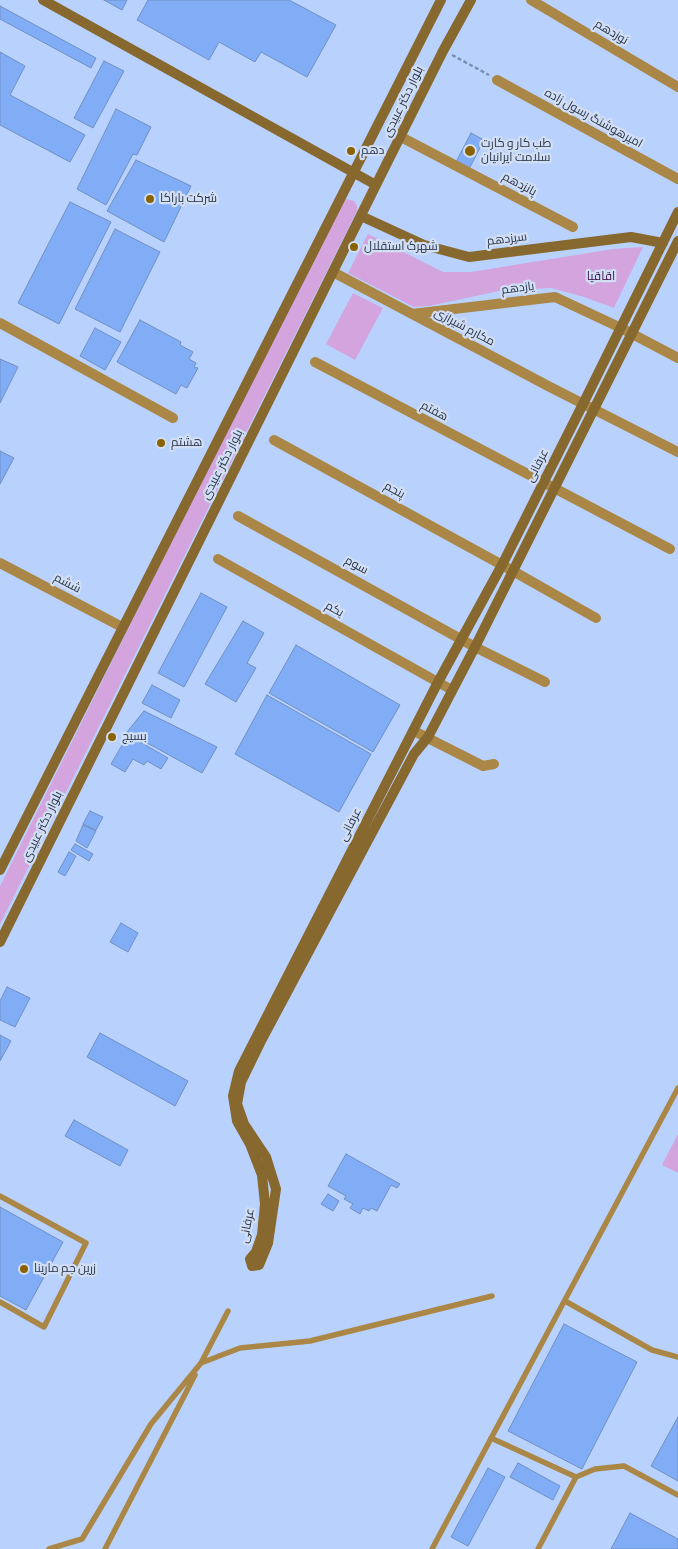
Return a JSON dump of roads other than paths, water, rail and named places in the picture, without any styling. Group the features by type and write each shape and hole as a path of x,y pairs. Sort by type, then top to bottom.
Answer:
{"street":[{"path":"43,0 376,185"},
{"name":"بلوار دکتر عبیدی","path":"0,870 441,0"},
{"name":"بلوار دکتر عبیدی","path":"0,942 376,185 470,0"},
{"name":"نوزدهم","path":"531,0 678,87"},
{"name":"امیرهوشنگ رسول زاده","path":"497,80 678,179"},
{"name":"پانزدهم","path":"401,137 573,227"},
{"name":"عرفانی","path":"677,247 475,647 428,737 414,754 241,1082 237,1104 244,1124 266,1157 276,1189 268,1243 259,1265 252,1266 250,1259 256,1252 262,1235 265,1204 262,1175 250,1144 238,1121 233,1096 238,1071 438,682 502,564 678,212"},
{"name":"سیزدهم","path":"361,216 424,245 469,257 631,237 663,243"},
{"path":"663,243 677,247"},
{"name":"مکارم شیرازی","path":"333,272 594,409"},
{"name":"یازدهم","path":"411,314 555,297 621,328 678,358"},
{"path":"0,323 172,418"},
{"name":"هفتم","path":"314,362 555,490"},
{"path":"594,409 678,452"},
{"name":"پنجم","path":"274,440 513,571"},
{"path":"555,490 670,549"},
{"name":"سوم","path":"238,516 475,647 545,682"},
{"name":"یکم","path":"218,559 452,690"},
{"name":"ششم","path":"0,563 122,627"},
{"path":"513,571 596,618"},
{"path":"414,731 483,766 494,764"}],"lane":[{"path":"432,1549 678,1088"},
{"path":"0,1196 86,1243 44,1327 0,1302"},
{"path":"50,1549 82,1539 152,1424 201,1363 240,1348 310,1341 492,1296"},
{"path":"565,1301 652,1350 678,1357"},
{"path":"105,1549 228,1311"},
{"path":"491,1438 576,1477"},
{"path":"538,1549 576,1477 595,1469 624,1466 678,1495"}],"place":[{"name":"دهم","path":"351,151"},
{"name":"طب کار و کارت سلامت ایرانیان","path":"470,151"},
{"name":"شرکت باراکا","path":"150,199"},
{"name":"شهرک استقلال","path":"354,247"},
{"name":"هشتم","path":"161,443"},
{"name":"بسیج","path":"112,737"},
{"name":"زرین جم مارینا","path":"24,1269"}],"park label":[{"name":"اقاقیا","path":"601,277"}]}
